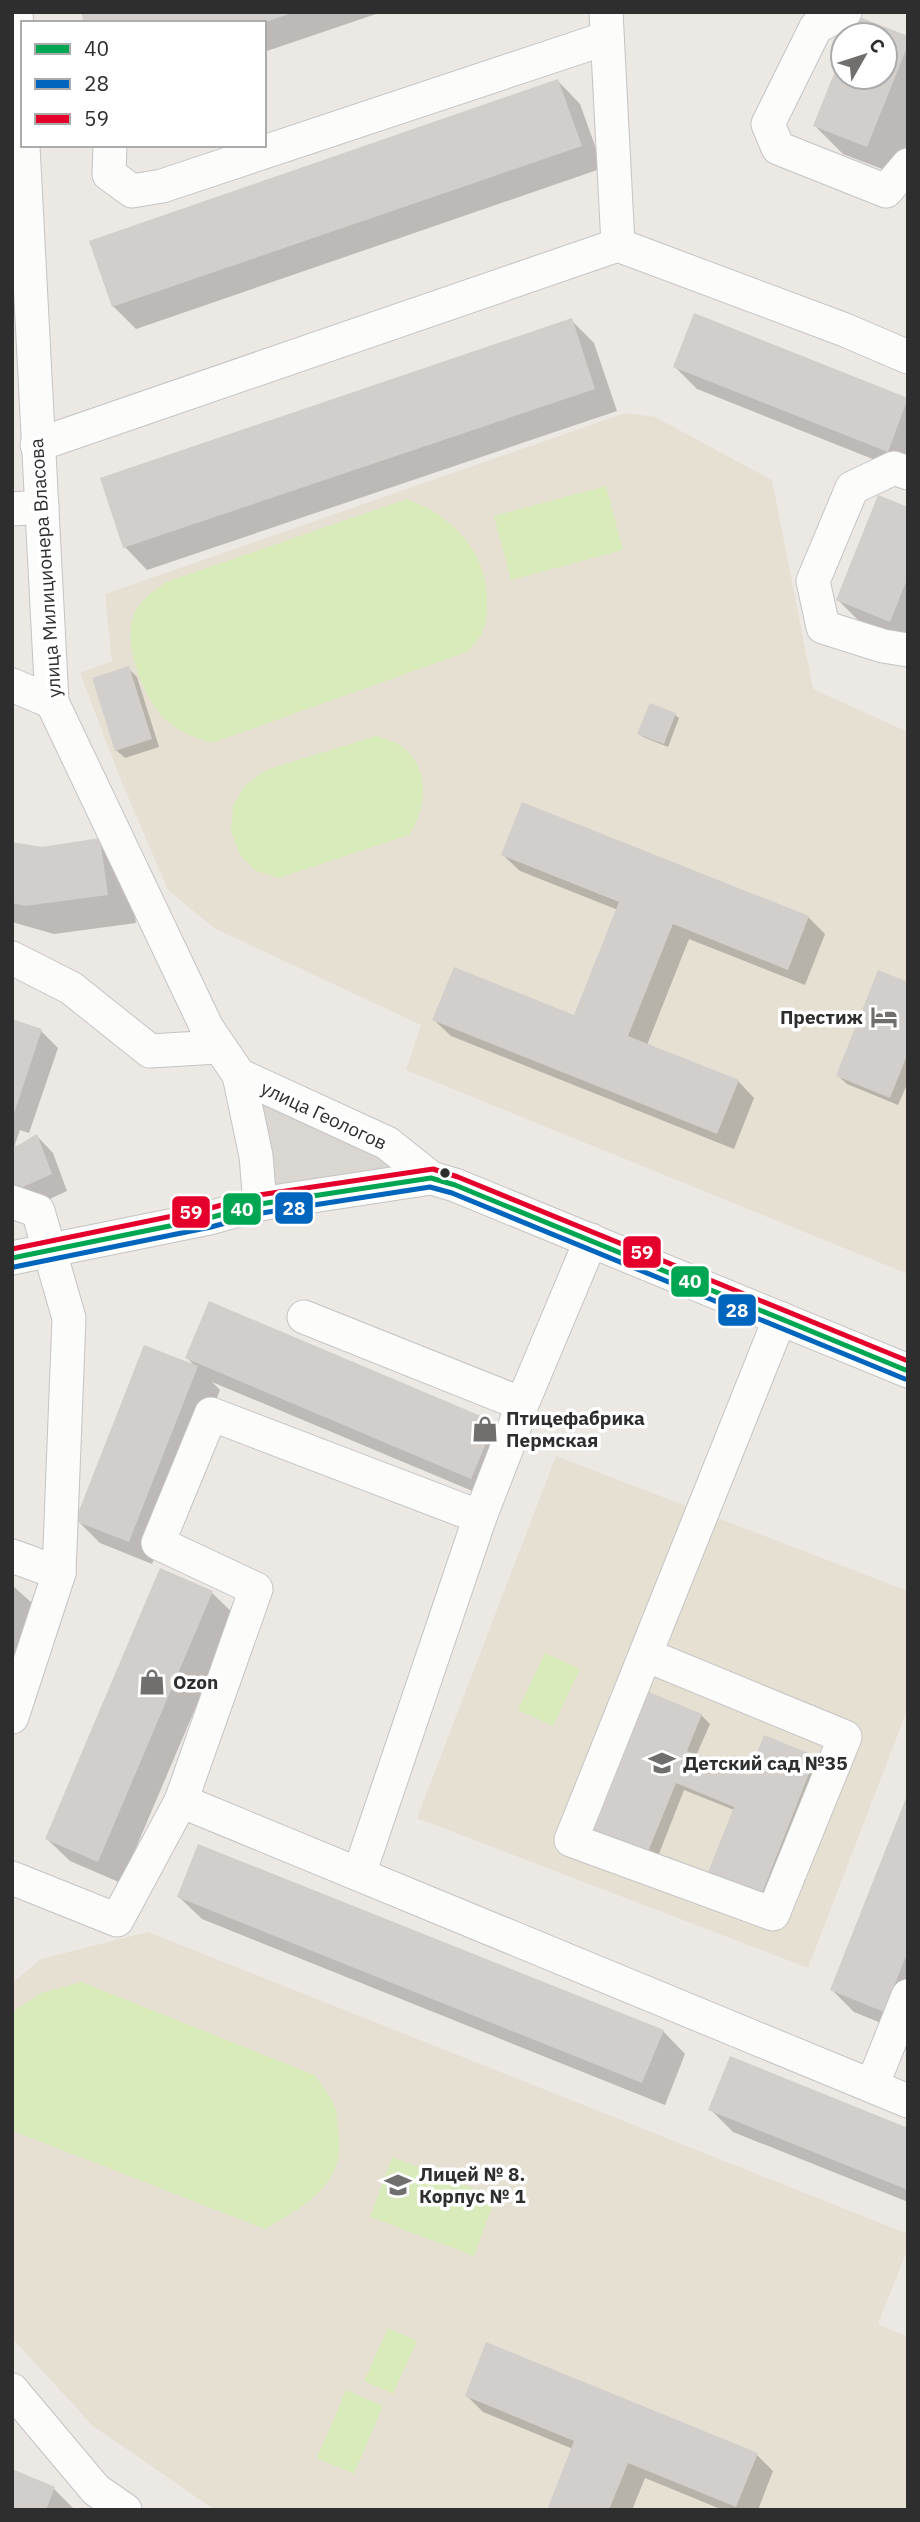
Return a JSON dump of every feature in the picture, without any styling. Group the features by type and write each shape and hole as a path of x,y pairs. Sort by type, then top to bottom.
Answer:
{"street":[{"name":"улица Милиционера Власова","path":"16,12 21,115"},
{"path":"845,12 816,27 768,124 778,148 886,191 908,165"},
{"path":"266,144 606,25 618,245"},
{"name":"улица Милиционера Власова","path":"23,147 37,445 27,508 52,702 207,1028 239,1075 256,1156 260,1204"},
{"path":"110,147 108,174 132,191 162,186 250,150"},
{"path":"37,445 618,245 845,330 908,357"},
{"path":"908,473 894,468 852,488 813,581 823,627 883,646 908,650"},
{"path":"12,685 52,702"},
{"path":"12,958 71,988 150,1051 218,1047"},
{"name":"улица Геологов","path":"239,1075 387,1143 431,1178 455,1185 591,1240 908,1371"},
{"path":"12,1258 209,1218 260,1204 431,1178"},
{"path":"12,1202 38,1212 69,1318 59,1573 12,1717"},
{"path":"359,1874 480,1517 522,1404 591,1240"},
{"path":"304,1317 522,1404"},
{"path":"646,1655 845,1737 773,1914 571,1840 780,1318"},
{"path":"12,1878 117,1920 181,1801 256,1589 158,1543 211,1414 480,1517"},
{"path":"12,1556 59,1573"},
{"path":"181,1801 908,2101"},
{"path":"872,2086 908,1996"},
{"path":"12,2390 96,2490 125,2510"}],"shaded area":[{"path":"625,413 655,417 772,480 813,689 908,732 908,1274 406,1070 421,1025 214,928 168,890 120,778 80,673 112,661 105,594"},
{"path":"239,1075 431,1178 260,1204"},
{"name":"Детский сад №35","path":"556,1456 908,1591 908,1708 808,1968 417,1818"},
{"name":"Лицей № 8. Корпус № 1","path":"148,1932 908,2234 908,2248 878,2324 908,2337 908,2510 215,2510 93,2426 12,2338 12,1983 41,1959"}],"green space":[{"path":"606,486 623,550 511,580 494,516"},
{"path":"407,499 438,514 451,525 473,550 480,565 487,598 486,617 481,635 467,652 212,743 178,729 159,713 138,674 131,643 133,617 138,606 151,593 166,582"},
{"path":"376,736 396,743 407,751 421,773 423,786 420,811 409,835 279,878 256,871 240,855 231,832 233,806 245,785 266,770"},
{"path":"545,1653 580,1669 553,1726 518,1710"},
{"path":"82,1982 315,2075 335,2107 339,2147 337,2164 321,2190 295,2211 265,2229 16,2132 12,2128 12,2012 41,1993"},
{"path":"392,2157 496,2197 474,2256 370,2217"},
{"path":"388,2328 417,2341 393,2394 364,2381"},
{"path":"346,2390 383,2406 354,2474 317,2458"}],"building":[{"path":"81,12 292,12 266,22 83,21"},
{"path":"857,16 870,21 855,21"},
{"path":"899,32 908,36 908,45 899,67"},
{"path":"558,79 582,146 112,307 89,241"},
{"path":"829,86 829,91 890,91 867,147 813,126"},
{"path":"694,313 908,398 888,452 673,367"},
{"path":"572,318 595,389 123,548 100,478"},
{"path":"878,495 908,507 908,577 890,622 836,600"},
{"path":"129,666 152,739 115,751 92,678"},
{"path":"650,703 676,713 664,744 637,734"},
{"path":"522,802 809,916 788,970 673,924 628,1036 739,1080 717,1134 432,1020 454,967 574,1015 619,902 501,855"},
{"path":"100,838 108,895 25,906 12,903 12,842 42,847"},
{"name":"Престиж","path":"878,970 908,982 908,1053 890,1098 836,1076"},
{"path":"12,1019 42,1029 13,1117 12,1117"},
{"path":"37,1134 52,1174 21,1188 12,1185 12,1144 17,1146"},
{"path":"209,1301 495,1422 471,1479 185,1358"},
{"path":"144,1345 198,1366 129,1542 75,1521"},
{"path":"160,1568 213,1591 98,1862 45,1839"},
{"path":"649,1692 702,1714 687,1751 748,1775 764,1735 816,1756 762,1893 708,1872 734,1807 676,1783 648,1852 594,1830"},
{"path":"908,1793 908,1951 884,2012 830,1990"},
{"path":"198,1844 664,2030 642,2083 177,1897"},
{"path":"730,2056 908,2128 908,2190 708,2110"},
{"path":"486,2342 758,2453 736,2507 628,2463 609,2510 547,2510 574,2441 465,2396"},
{"path":"12,2469 55,2487 46,2510 12,2510"}],"transit line":[{"name":"59","path":"12,1249 207,1209 259,1195 433,1169 908,1361"},
{"name":"40","path":"12,1258 209,1218 260,1204 431,1178 455,1185 908,1371"},
{"name":"28","path":"14,1267 211,1227 262,1213 430,1187 452,1193 905,1379"}],"place":[{"name":"Престиж","path":"884,1017"},
{"name":"Птицефабрика Пермская","path":"485,1429"},
{"name":"Ozon","path":"152,1682"},
{"name":"Детский сад №35","path":"662,1763"},
{"name":"Лицей № 8. Корпус № 1","path":"398,2185"}]}
